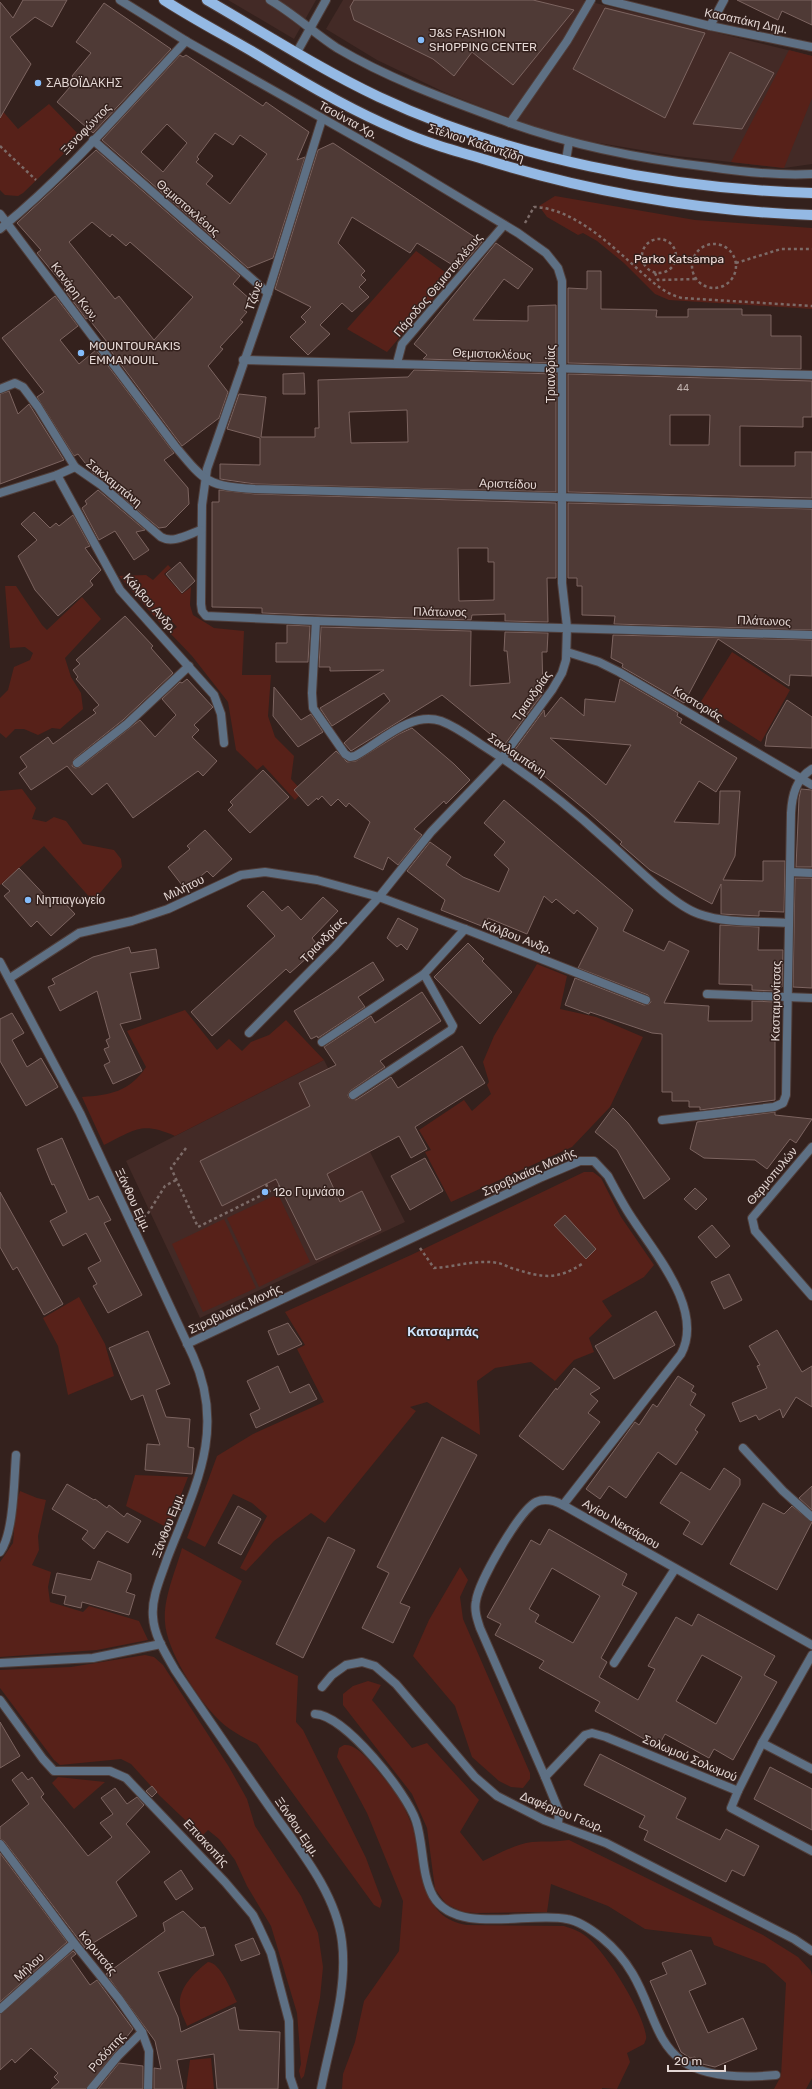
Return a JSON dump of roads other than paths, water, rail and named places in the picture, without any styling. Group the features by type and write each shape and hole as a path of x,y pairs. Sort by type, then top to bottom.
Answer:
{"main road":[{"name":"Στέλιου Καζαντζίδη","path":"164,0 325,94 397,130 444,147 518,170 600,190 715,208 751,212 812,215"},
{"name":"Στέλιου Καζαντζίδη","path":"207,0 353,84 459,130 516,148 644,176 698,184 812,193"}],"street":[{"name":"Τσούντα Χρ.","path":"120,0 186,41 406,165 518,233 546,253 558,268"},
{"path":"270,0 291,13 310,29 337,47 404,82 510,123 569,142 616,154 662,162 755,173 812,174"},
{"path":"297,52 326,0"},
{"path":"510,123 567,41 591,0"},
{"name":"Κασαπάκη Δημ.","path":"606,0 710,26 812,47"},
{"path":"710,26 724,0"},
{"name":"Ξενοφώντος","path":"0,229 45,188 93,140 186,41"},
{"name":"Τζάνε","path":"205,478 215,442 268,293 322,119"},
{"name":"Θεμιστοκλέους","path":"93,140 268,293"},
{"path":"566,160 569,142"},
{"name":"Κανάρη Κων.","path":"0,214 158,424 192,466 205,478"},
{"name":"Πάροδος Θεμιστοκλέους","path":"397,363 402,344 504,225"},
{"name":"Τριανδρίας","path":"249,1033 335,946 379,897 431,832 502,758 559,679 567,652 567,627 562,583 562,281 558,268"},
{"name":"Θεμιστοκλέους","path":"243,360 812,375"},
{"name":"Σακλαμπάνη","path":"0,389 15,383 22,387 38,407 75,467 102,485 164,538 176,539 201,530"},
{"path":"0,493 57,475 75,467"},
{"name":"Κάλβου Ανδρ.","path":"57,475 118,587 208,687 217,701 222,717 224,743"},
{"name":"Αριστείδου","path":"205,478 219,485 255,489 812,504"},
{"name":"Πλάτωνος","path":"205,478 201,530 201,604 202,611 206,616 316,621 812,635"},
{"name":"Σακλαμπάνη","path":"316,621 312,693 313,708 346,754 350,757 355,756 405,725 429,718 448,724 502,758 574,811 638,869 689,909 698,914 720,919 789,923"},
{"name":"Καστοριάς","path":"567,652 599,662 619,672 812,785"},
{"path":"77,763 127,724 189,666"},
{"path":"800,778 812,769"},
{"name":"Κασταμονίτσας","path":"662,1120 774,1107 782,1103 786,1095 792,802 800,778"},
{"name":"Μιλήτου","path":"10,978 79,933 132,921 168,910 223,882 248,873 265,872 309,879 379,897"},
{"path":"790,872 812,873"},
{"name":"Κάλβου Ανδρ.","path":"379,897 646,1000"},
{"path":"322,1042 424,974 465,929"},
{"name":"Ξάνθου Εμμ.","path":"0,962 10,978 80,1113 188,1344 203,1383 208,1413 208,1430 197,1480 154,1600 153,1618 161,1644 182,1680 310,1866 335,1914 342,1943 343,1975 322,2089"},
{"path":"354,1095 451,1030 453,1026 424,974"},
{"path":"707,994 812,998"},
{"name":"Θερμοπυλών","path":"812,1147 752,1218 755,1231 812,1296"},
{"name":"Στροβιλαίας Μονής","path":"188,1344 548,1174 580,1161 590,1160 598,1164 608,1176 634,1221 666,1270 677,1290 687,1319 688,1336 684,1349 563,1505"},
{"path":"743,1448 783,1491 812,1517"},
{"path":"0,1552 5,1544 9,1529 16,1455"},
{"name":"Αγίου Νεκτάριου","path":"545,1777 478,1622 475,1606 478,1591 518,1520 526,1510 537,1502 547,1500 563,1505 812,1645"},
{"path":"614,1663 675,1569"},
{"path":"0,1663 92,1658 161,1644"},
{"path":"738,1791 762,1743 812,1655"},
{"name":"Δαφέρμου Γεωρ.","path":"322,1686 332,1674 346,1665 362,1662 375,1666 396,1684 462,1763 485,1786 514,1806 606,1843 794,1939 812,1951"},
{"name":"Επισκοπής","path":"0,1700 46,1763 54,1771 110,1771 126,1778 225,1882 253,1915 271,1953 290,2021 290,2077 294,2089"},
{"path":"315,1714 329,1716 353,1736 385,1772 404,1798 415,1818 419,1831 429,1888 442,1907 449,1913 461,1917 490,1919 560,1918 575,1921 589,1928 614,1949 628,1968 662,2052"},
{"name":"Σολωμού Σολωμού","path":"545,1777 581,1738 588,1733 592,1733 627,1744 738,1791 731,1808 812,1851"},
{"path":"762,1743 812,1769"},
{"path":"545,1777 559,1811 558,1824"},
{"name":"Κορυτσάς","path":"0,1844 74,1943 119,1999 142,2032 149,2051 148,2089"},
{"name":"Μήλου","path":"0,2010 74,1943"},
{"name":"Ροδόπης","path":"91,2089 104,2071 142,2032"},
{"path":"746,2084 776,2075"}],"place":[{"name":"J&S FASHION SHOPPING CENTER","path":"421,40"},
{"name":"ΣΑΒΟΪΔΑΚΗΣ","path":"38,83"},
{"name":"MOUNTOURAKIS EMMANOUIL","path":"81,353"},
{"name":"Νηπιαγωγείο","path":"28,900"},
{"name":"12o Γυμνάσιο","path":"265,1192"}],"district":[{"name":"Κατσαμπάς","path":"443,1331"}],"park label":[{"name":"Parko Katsampa","path":"679,259"}]}
